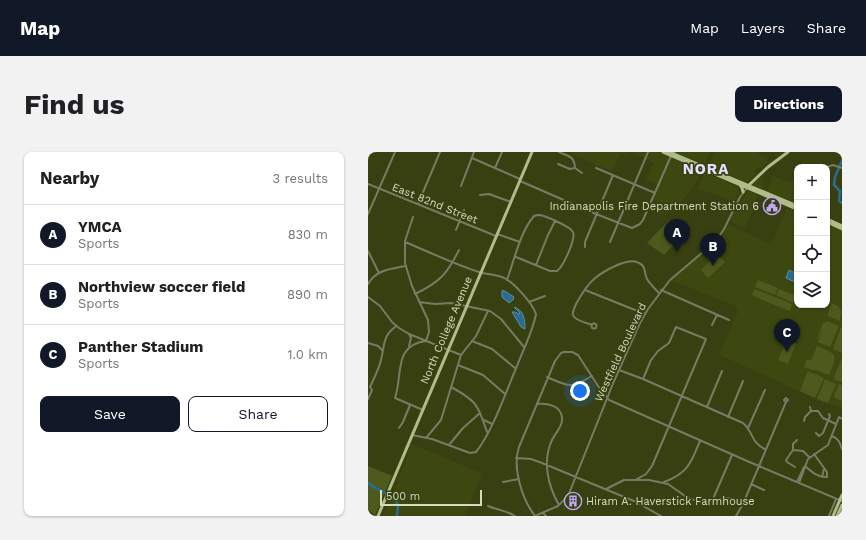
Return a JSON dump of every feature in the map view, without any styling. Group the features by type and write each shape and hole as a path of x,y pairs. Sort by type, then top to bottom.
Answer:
{"main road":[{"name":"North College Avenue","path":"378,516 532,152"},
{"path":"663,152 673,153 740,185 754,188 794,207"},
{"path":"669,152 794,207"},
{"name":"Westfield Boulevard","path":"747,187 768,167 788,152"},
{"path":"752,182 754,188"},
{"path":"740,185 743,192"},
{"path":"830,222 842,227"},
{"path":"833,516 841,501 842,495"},
{"path":"837,516 842,505"}],"street":[{"path":"368,214 395,152"},
{"path":"418,204 440,152"},
{"path":"461,186 474,152"},
{"path":"495,168 502,152"},
{"path":"559,152 574,159 575,168"},
{"path":"610,242 648,152"},
{"path":"472,158 596,214 632,228 641,223 673,153"},
{"path":"558,164 570,169 575,168 582,173"},
{"path":"830,166 841,167"},
{"path":"596,168 655,193"},
{"path":"585,247 584,242 613,175"},
{"name":"East 82nd Street","path":"368,184 459,221 521,242"},
{"name":"Westfield Boulevard","path":"535,516 559,505 567,497 607,398 645,314 661,290 676,274 716,241 747,187"},
{"path":"480,195 490,194 510,202"},
{"path":"456,230 464,210"},
{"path":"508,280 521,242 528,224 537,215 541,215 555,221 569,228 573,232 573,242 560,268 555,272 516,257"},
{"path":"413,217 405,242 405,266 409,281 429,325 429,334 426,341"},
{"path":"536,265 547,236 555,221"},
{"path":"405,242 480,273 500,276 508,280 515,285 536,314 505,394 488,433 479,449 474,453 470,453 431,438 412,435"},
{"path":"416,294 438,281 447,272 459,250"},
{"path":"368,251 379,273"},
{"path":"592,325 576,319 573,315 573,311 584,290 595,278 622,263 635,261 643,266 647,280 659,293"},
{"path":"368,284 374,276 379,273 405,266"},
{"path":"584,290 645,314"},
{"path":"661,290 729,320"},
{"path":"528,302 545,296"},
{"path":"368,297 380,306 396,326 409,334 461,355"},
{"path":"419,302 435,304 451,303 488,310 501,319 524,347"},
{"path":"426,438 441,420 461,355 472,341 488,310"},
{"path":"712,325 717,315"},
{"path":"368,399 372,390 370,387 381,361 383,343 389,332 396,326"},
{"path":"638,479 646,474 651,468 707,340 676,327 669,343 658,351 643,379"},
{"path":"409,334 411,339 401,364 398,386 394,398 423,410"},
{"path":"409,346 426,341"},
{"path":"472,341 494,351 515,368"},
{"path":"378,346 383,343"},
{"path":"368,344 378,346 382,350"},
{"path":"535,516 524,500 516,458 518,448 547,377 555,361 560,354 564,352 572,352 577,354 607,398 700,441 841,501"},
{"path":"458,365 483,375 505,394"},
{"path":"619,370 743,423 748,428 756,443 765,449"},
{"path":"707,407 722,372"},
{"path":"547,377 570,386 576,385 592,376"},
{"path":"728,416 743,381"},
{"path":"451,387 471,399 477,406 488,433"},
{"path":"748,428 765,390"},
{"path":"736,516 786,402"},
{"path":"536,404 547,404 554,406 562,416 561,423 550,445 547,465 550,487 559,505"},
{"path":"399,428 404,421 410,405"},
{"path":"810,407 812,411"},
{"path":"804,421 805,417 812,411 818,411 823,418 836,424"},
{"path":"449,445 462,429 480,413"},
{"path":"816,432 818,436 822,434 830,414"},
{"path":"798,482 809,458 827,447 839,417 842,419"},
{"path":"483,420 492,424"},
{"path":"832,436 842,445 842,449"},
{"path":"795,467 786,461 793,450 793,444 797,440"},
{"path":"663,482 679,476 686,470 692,461 700,441"},
{"path":"793,450 803,451 809,458"},
{"path":"713,499 732,454"},
{"path":"805,466 815,474 822,477 827,476 828,473 814,454"},
{"path":"516,458 531,459 576,476 642,505 662,516"},
{"path":"822,477 824,469"},
{"path":"503,482 519,479"},
{"path":"606,489 622,480 638,479 663,482 691,499 701,501 728,498 743,503"},
{"path":"751,484 764,490"},
{"path":"829,516 836,499"},
{"path":"488,506 497,510 511,513 515,516"},
{"path":"543,513 546,516"}],"shaded area":[{"path":"572,152 629,152 628,156 621,153 612,171 572,154"},
{"path":"635,152 658,152 702,171 693,188 676,206 658,215 660,212 657,210 660,203 651,199 658,185 646,180 654,163 634,154"},
{"path":"673,152 710,152 705,165"},
{"path":"715,152 757,152 768,161 763,167 756,169 754,177 746,182 716,168 715,170 708,167"},
{"path":"705,173 738,187 739,191 734,202 697,188"},
{"path":"773,176 790,183 794,180 794,204 767,192"},
{"path":"760,177 763,180 764,191 753,185 753,183"},
{"path":"749,191 758,195 745,228 729,221 737,206"},
{"path":"787,208 794,211 794,308 830,308 830,226 842,231 842,409 719,355 738,311 736,306 671,280 717,242 727,224 771,244"},
{"path":"669,220 681,236 664,255 647,243"},
{"path":"717,254 725,262 708,278 701,270"},
{"path":"758,280 778,288 775,295 755,287"},
{"path":"754,289 775,297 772,304 752,295"},
{"path":"779,289 794,295 794,301 793,303 776,295"},
{"path":"775,297 792,304 790,311 772,304"},
{"path":"832,303 838,306 841,311 840,321 828,316"},
{"path":"826,321 839,326 830,347 818,342 823,328 818,339 817,338 823,323"},
{"path":"841,327 842,328 842,353 833,349"},
{"path":"787,339 796,343 788,364 778,360"},
{"path":"817,346 829,351 834,356 834,363 829,375 804,367 807,359 811,361"},
{"path":"842,358 842,382 835,380 834,377"},
{"path":"808,371 824,378 815,398 800,391"},
{"path":"825,379 836,384 828,403 817,399"},
{"path":"839,384 842,385 842,401 834,396"},
{"path":"411,444 482,473 465,516 383,516 404,466"},
{"path":"368,466 392,476 375,515 368,510"}],"water":[{"path":"789,270 794,272 794,282 786,278"},
{"path":"503,290 514,297 509,303 502,297"},
{"path":"514,307 522,313 525,329 521,327 512,312 520,313"}],"waterway":[{"path":"842,161 835,177 834,185 840,191 839,201 842,203"},
{"path":"368,483 394,498 398,506 397,516"}],"place":[{"name":"Indianapolis Fire Department Station 6","path":"772,206"},
{"name":"YMCA","path":"677,252"},
{"name":"Northview soccer field","path":"713,266"},
{"name":"Panther Stadium","path":"787,352"},
{"name":"Hiram A. Haverstick Farmhouse","path":"573,501"}],"district":[{"name":"NORA","path":"706,169"}]}
